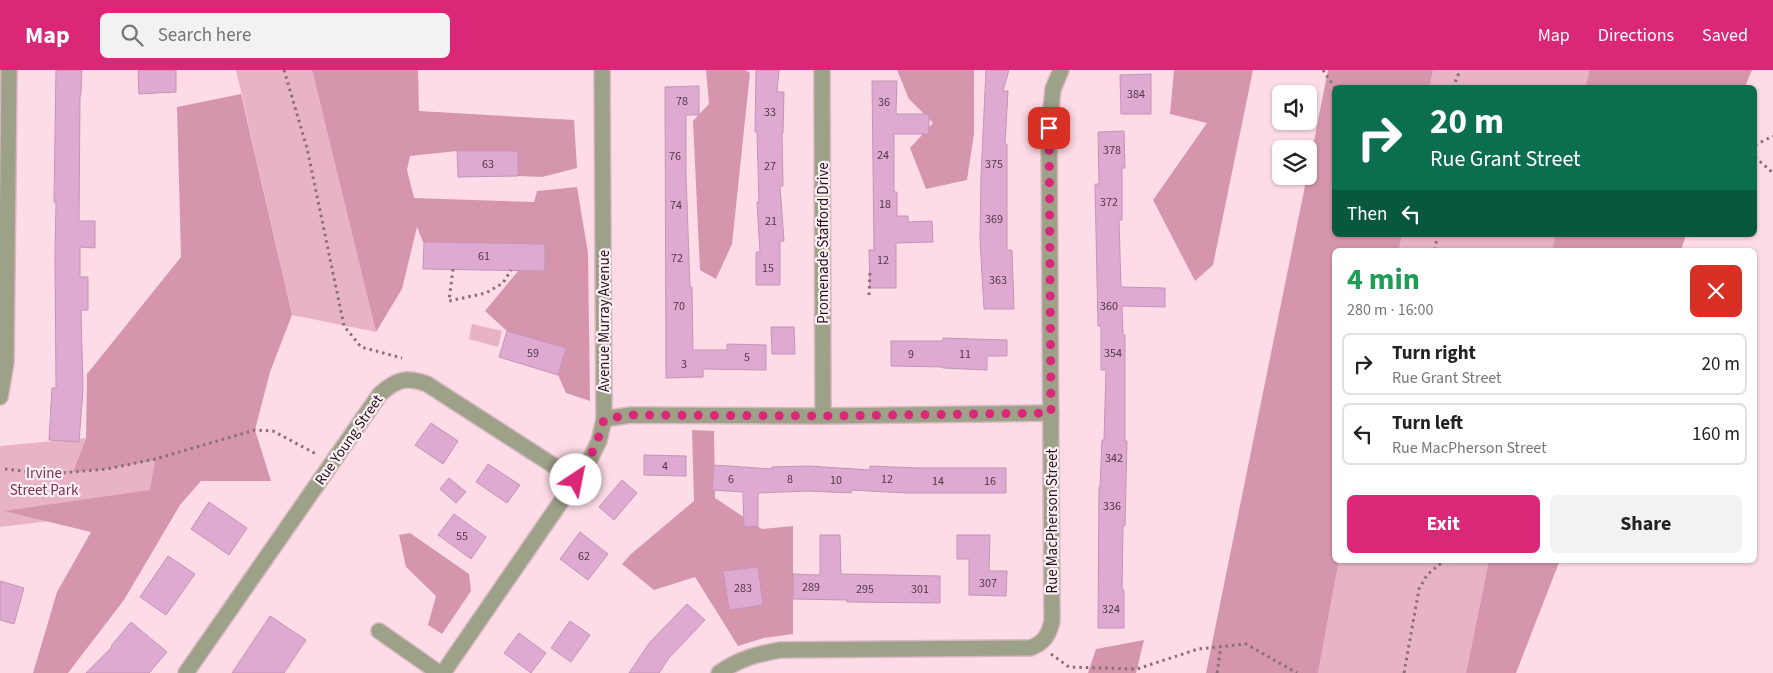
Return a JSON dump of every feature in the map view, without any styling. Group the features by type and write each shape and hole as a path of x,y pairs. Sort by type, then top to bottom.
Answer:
{"street":[{"path":"0,397 6,363 9,70"},
{"name":"Avenue Murray Avenue","path":"443,673 576,480 599,441 604,419 602,70"},
{"name":"Promenade Stafford Drive","path":"822,70 823,416"},
{"name":"Rue MacPherson Street","path":"1039,645 1046,638 1052,621 1049,128 1053,89 1061,70"},
{"name":"Rue Young Street","path":"186,673 380,394 396,382 414,379 427,384 576,480"},
{"path":"604,419 631,415 823,416 1051,413"},
{"path":"379,631 439,673"},
{"path":"719,673 738,661 758,654 780,650 1021,649 1039,645"}],"path":[{"path":"284,70 308,148 344,326 361,347 402,358"},
{"path":"1323,70 1333,85"},
{"path":"1455,85 1460,70"},
{"path":"1757,143 1773,136"},
{"path":"1757,159 1773,172"},
{"path":"452,269 450,301 486,293 503,283 511,270"},
{"path":"869,295 870,271"},
{"path":"5,469 49,474 107,469 155,459 255,430 273,431 318,455"},
{"path":"1404,673 1419,589 1427,575 1441,563"},
{"path":"1039,645 1070,667 1137,670 1198,649 1246,644 1297,673"},
{"path":"1217,673 1221,646"}],"green space":[{"path":"236,70 312,70 376,332 292,315"},
{"path":"1433,70 1589,70 1586,85 1430,85"},
{"path":"1402,237 1555,237 1552,248 1399,248"},
{"path":"472,324 502,331 498,347 469,339"},
{"name":"Irvine Street Park","path":"205,427 180,505 0,527 0,446"},
{"path":"1338,563 1488,563 1466,673 1318,673"}],"shaded area":[{"path":"312,70 418,70 419,111 574,120 577,168 542,177 518,176 517,151 457,151 410,156 407,170 414,198 534,202 537,191 577,187 588,253 590,401 566,393 558,375 566,348 507,331 485,311 519,270 544,271 545,244 423,242 417,227 402,289 376,332"},
{"path":"706,70 745,70 750,73 732,244 716,279 700,270 693,121 709,104"},
{"path":"897,70 974,70 974,134 967,180 926,189 910,148 933,123 909,99"},
{"path":"1174,70 1253,70 1213,265 1195,281 1153,200 1207,123 1170,114"},
{"path":"1328,70 1433,70 1430,85 1332,85 1332,237 1402,237 1399,248 1332,248 1332,563 1338,563 1318,673 1206,673 1305,185 1317,185 1317,140 1314,140"},
{"path":"1589,70 1752,70 1746,85 1586,85"},
{"path":"241,94 292,315 270,372 255,430 271,481 201,481 180,505 124,600 68,673 33,673 57,592 91,532 4,511 150,490 155,460 107,469 73,472 86,439 87,374 181,257 177,107"},
{"path":"1555,237 1685,237 1682,248 1552,248"},
{"path":"692,430 714,431 715,498 762,529 793,526 793,634 764,638 738,646 695,577 654,590 622,564 631,554 694,501"},
{"path":"410,533 469,574 471,591 442,634 428,625 436,596 406,567 399,535"},
{"path":"1488,563 1559,563 1516,673 1466,673"},
{"path":"1144,640 1136,673 1088,673 1096,649"}],"building":[{"path":"56,70 82,70 79,221 95,221 95,248 80,247 80,277 88,277 88,310 81,310 83,390 79,442 49,440 52,388 56,388 56,202 54,202"},
{"path":"138,70 176,70 176,92 139,94"},
{"path":"756,70 779,70 777,92 784,92 782,133 783,186 780,186 784,241 780,241 780,285 756,285 756,252 760,252 757,202 759,202 757,132 755,132"},
{"path":"986,70 1009,70 1003,91 1008,91 1005,144 1007,144 1007,250 1012,250 1014,309 984,309 980,239"},
{"path":"1151,74 1151,114 1121,114 1120,75"},
{"path":"872,81 897,81 896,114 929,114 929,134 894,134 894,192 897,192 897,216 908,216 908,222 932,221 933,242 896,243 896,288 870,288 869,250 874,250"},
{"path":"699,86 699,115 686,115 686,174 690,287 692,287 693,350 727,350 727,344 766,345 766,370 703,369 703,377 666,378 665,87"},
{"path":"1124,131 1125,168 1122,168 1122,220 1119,220 1121,287 1165,288 1165,307 1122,306 1123,335 1125,335 1125,441 1127,441 1125,526 1123,525 1122,590 1124,590 1124,628 1098,628 1099,487 1102,440 1104,440 1106,370 1101,370 1101,326 1098,326 1095,184 1099,184 1098,132"},
{"path":"457,151 518,151 518,176 458,177"},
{"path":"424,242 545,244 545,271 423,269"},
{"path":"771,327 794,327 795,354 772,354"},
{"path":"507,331 566,348 558,375 499,357"},
{"path":"943,338 1007,340 1007,356 987,356 987,370 891,366 891,341 943,341"},
{"path":"431,423 458,441 443,464 415,445"},
{"path":"644,455 686,456 686,476 644,475"},
{"path":"488,464 520,485 507,503 476,482"},
{"path":"714,465 772,469 772,467 808,466 870,470 870,466 1006,468 1006,493 906,493 851,490 851,493 808,491 758,493 758,526 744,527 743,492 712,490"},
{"path":"449,478 466,492 456,503 440,489"},
{"path":"622,480 637,493 614,520 599,507"},
{"path":"209,502 247,528 229,555 191,529"},
{"path":"454,514 486,537 471,559 438,535"},
{"path":"580,532 608,554 588,580 560,559"},
{"path":"820,535 840,535 841,574 940,576 940,603 847,602 847,600 793,599 793,574 820,575"},
{"path":"957,535 990,535 989,571 1007,571 1006,596 969,595 969,559 957,559"},
{"path":"168,556 195,574 166,615 140,597"},
{"path":"758,567 763,605 729,610 723,571"},
{"path":"0,581 24,588 14,624 0,620"},
{"path":"687,604 705,620 669,658 659,673 629,673 650,642"},
{"path":"270,616 306,640 284,673 232,673"},
{"path":"570,621 590,635 571,662 551,648"},
{"path":"131,622 167,652 149,673 86,673 112,647"},
{"path":"519,633 546,653 531,673 504,653"}],"route":[{"path":"576,480 599,441 604,419 631,415 823,416 1051,413 1049,128"}]}
